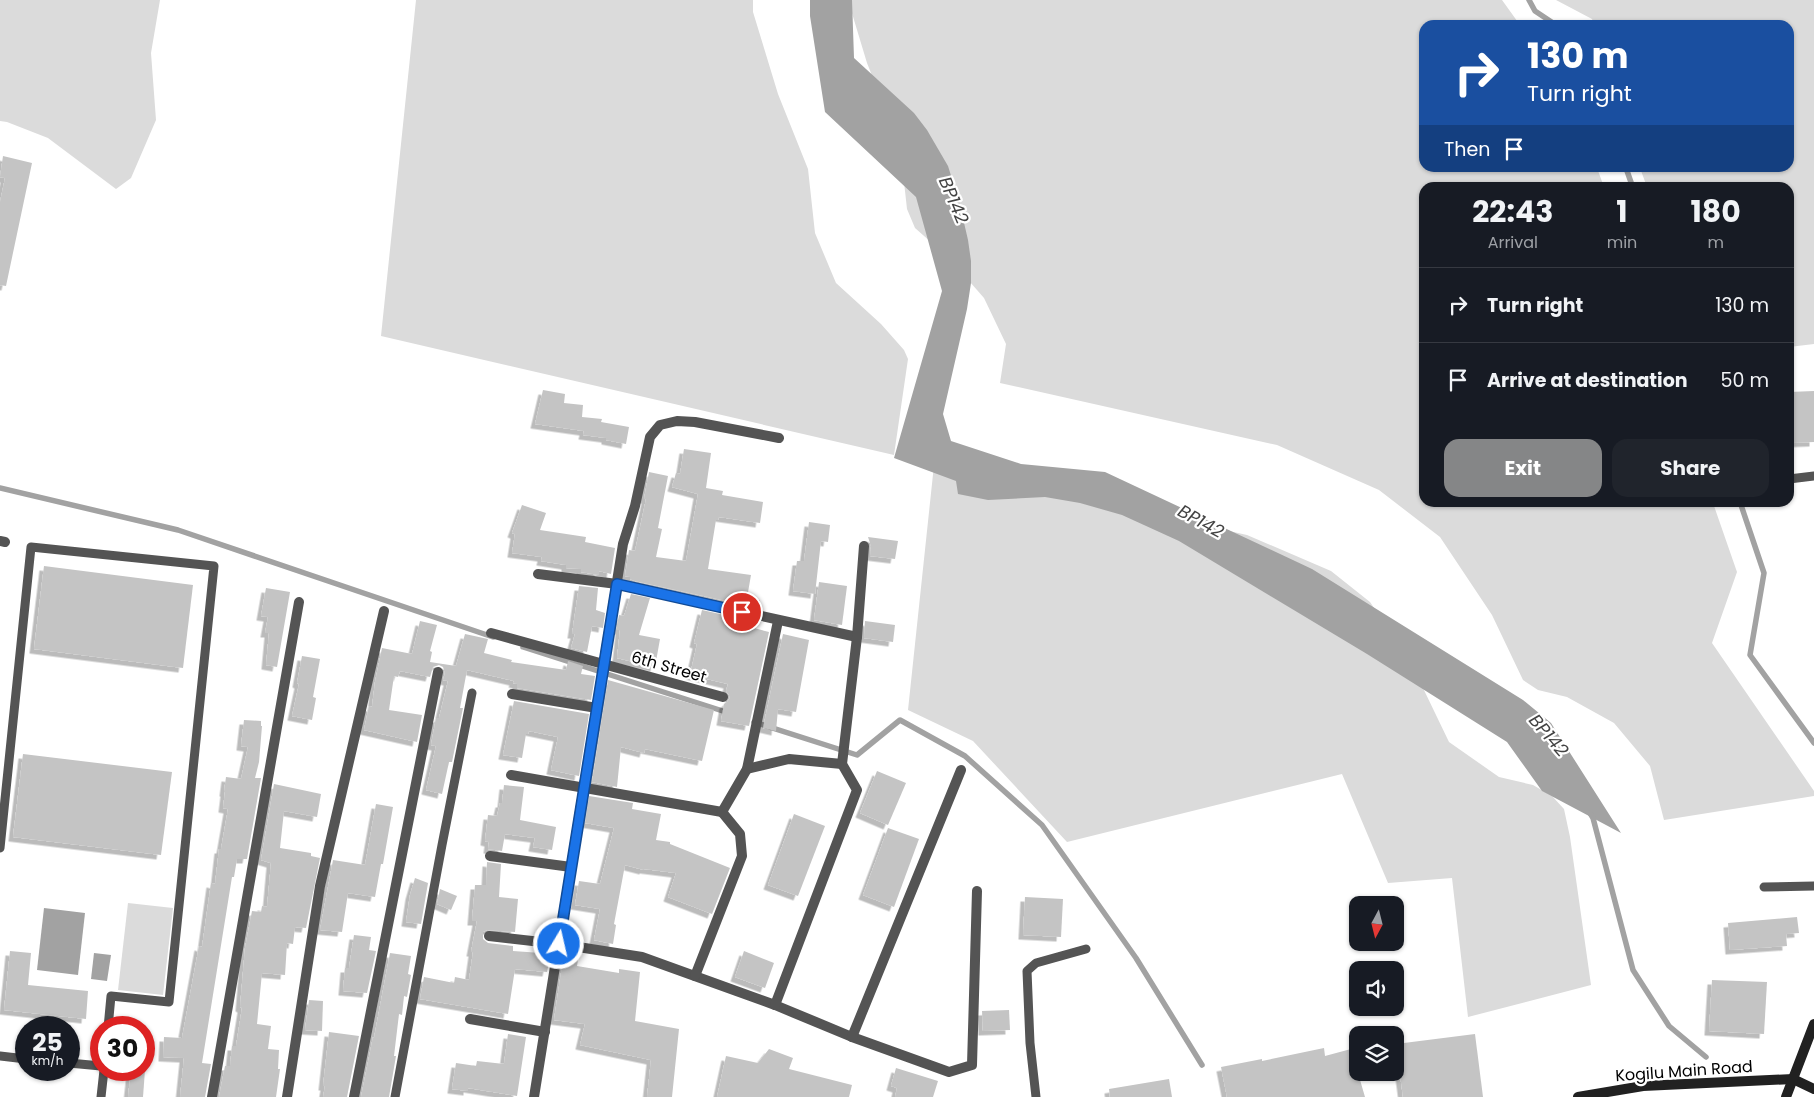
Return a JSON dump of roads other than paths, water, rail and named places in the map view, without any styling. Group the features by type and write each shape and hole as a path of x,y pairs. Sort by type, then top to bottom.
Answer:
{"main road":[{"path":"1786,1097 1814,1024"},
{"path":"1793,1079 1814,1090"},
{"name":"Kogilu Main Road","path":"1578,1097 1643,1086 1793,1079"},
{"path":"1643,1086 1646,1097"}],"street":[{"path":"534,1097 623,544 635,506 650,437 660,425 678,421 695,422 780,438"},
{"path":"775,1005 857,790 842,764 857,638 864,546"},
{"path":"538,574 617,584 857,638"},
{"path":"212,1097 299,602"},
{"path":"287,1097 320,886 384,611"},
{"path":"722,812 747,769 778,621"},
{"name":"6th Street","path":"491,633 723,698"},
{"path":"354,1097 438,672"},
{"path":"512,694 597,708"},
{"path":"747,769 789,759 842,764"},
{"path":"852,1038 961,770"},
{"path":"511,775 722,812 740,834 742,856 695,976"},
{"path":"490,856 571,867"},
{"path":"488,936 559,944 642,957 775,1005 852,1038 949,1072 972,1066 977,892"},
{"path":"470,1019 545,1032"}],"lane":[{"path":"1794,478 1814,476"},
{"path":"0,848 30,547 214,566 169,1002 111,996 109,1016"},
{"path":"395,1097 472,693"},
{"path":"1764,887 1814,886"},
{"path":"1036,1097 1030,1043 1028,970 1036,963 1086,949"},
{"path":"0,1056 15,1058"},
{"path":"101,1097 103,1081"}],"water":[{"path":"810,0 852,0 854,58 914,113 927,130 948,166 959,201 971,261 971,283 967,309 943,414 951,441 1021,464 1105,472 1312,569 1523,700 1551,723 1621,833 1542,791 1507,742 1367,654 1179,541 1122,515 1080,503 1045,497 988,500 958,494 956,481 894,458 942,291 916,197 825,112 810,16"},
{"path":"44,908 85,913 78,975 37,970"},
{"path":"94,953 111,955 107,981 91,979"}],"waterway":[{"path":"1529,0 1535,11 1548,20"},
{"path":"1627,172 1631,182"},
{"path":"0,488 178,530 493,637"},
{"path":"1742,507 1764,573 1750,655 1814,743"},
{"path":"523,647 729,713"},
{"path":"754,722 857,755 900,720 965,756 1042,825 1136,958 1202,1065"},
{"name":"BP142","path":"1590,813 1593,818 1633,970 1669,1026 1706,1057"}]}
